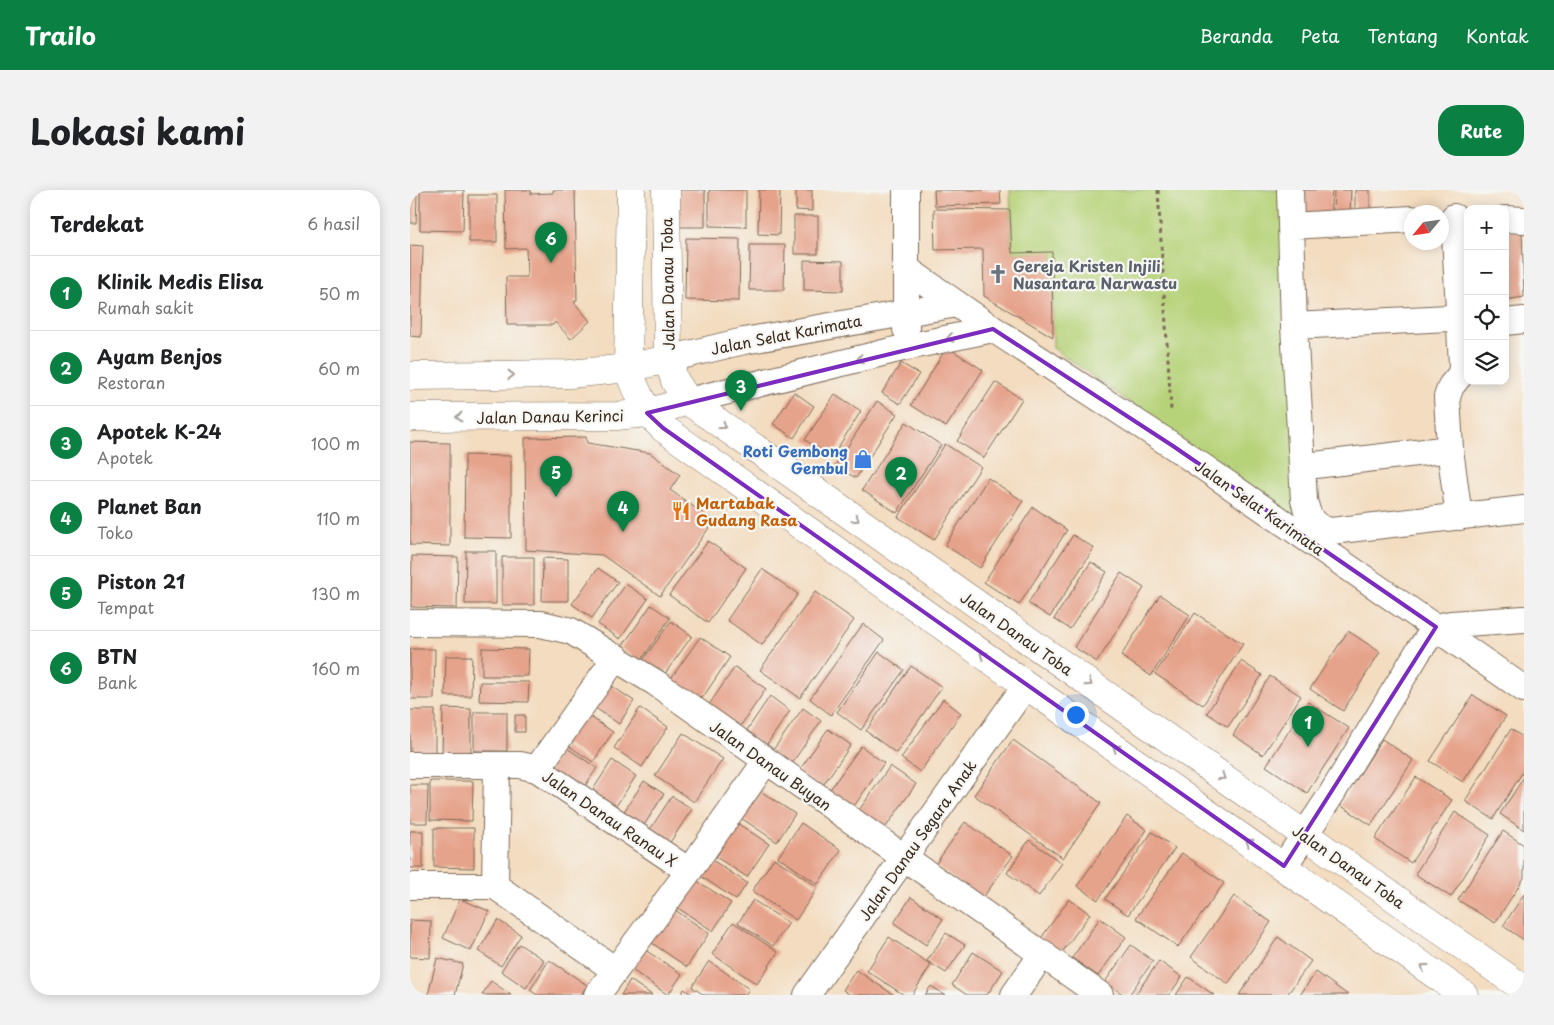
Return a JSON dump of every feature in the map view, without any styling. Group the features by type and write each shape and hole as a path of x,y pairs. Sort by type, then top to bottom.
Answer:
{"main road":[{"path":"631,190 628,368 634,387 647,413 663,428 1464,995"},
{"name":"Jalan Danau Toba","path":"666,190 668,359 675,381 688,402 1524,989"},
{"path":"410,376 570,374 628,368 668,359"},
{"name":"Jalan Danau Kerinci","path":"410,417 617,416 647,413 688,402"}],"street":[{"path":"906,190 905,312 907,347"},
{"path":"1290,190 1294,326 1304,500 1312,523 1318,528 1331,532 1524,509"},
{"path":"1455,217 1464,317 1461,374 1450,386 1447,397 1450,449 1459,517"},
{"path":"1292,226 1404,219"},
{"path":"1509,219 1524,220"},
{"name":"Jalan Selat Karimata","path":"906,268 957,304 1173,446 1524,689"},
{"name":"Jalan Selat Karimata","path":"668,359 744,341 957,304"},
{"path":"1294,326 1464,317"},
{"path":"1509,322 1524,320"},
{"path":"688,402 907,347 993,328"},
{"path":"1315,465 1450,449"},
{"path":"1284,866 1331,795 1418,652 1436,627 1451,624 1524,619"},
{"name":"Jalan Danau Buyan","path":"410,624 541,624 571,631 616,657 904,859 1043,953 1100,995"},
{"path":"537,769 616,657"},
{"name":"Jalan Danau Segara Anak","path":"807,995 1026,685"},
{"path":"597,995 689,871 766,761"},
{"name":"Jalan Danau Ranau X","path":"410,765 520,766 537,769 689,871"},
{"path":"495,886 497,766"},
{"path":"410,886 495,886 615,970"},
{"path":"1014,995 1043,953"}],"path":[{"path":"1158,190 1173,446"}],"highlighted area":[{"path":"993,329 1173,446 1436,627 1284,866 663,428 647,413"}],"green space":[{"path":"1010,190 1285,190 1304,526 1053,348 1052,253 1012,253"}],"building":[{"path":"420,190 464,190 463,231 420,230"},
{"path":"505,190 531,190 531,194 553,193 553,190 575,190 577,300 574,302 590,321 571,339 555,322 553,325 507,325 506,277 527,277 526,248 506,249"},
{"path":"679,190 705,190 705,227 678,227"},
{"path":"709,190 746,190 746,227 709,226"},
{"path":"759,190 780,190 779,235 758,234"},
{"path":"796,190 812,190 812,211 796,210"},
{"path":"934,190 1000,190 1001,204 935,206"},
{"path":"1301,190 1332,190 1330,217 1299,215"},
{"path":"1334,190 1351,190 1350,213 1333,212"},
{"path":"1355,190 1370,190 1370,214 1355,214"},
{"path":"410,195 417,195 416,223 410,223"},
{"path":"469,195 497,195 497,242 469,242"},
{"name":"Gereja Kristen Injili Nusantara Narwastu","path":"934,209 1010,210 1012,253 1052,252 1053,337 984,296 983,249 935,250"},
{"path":"794,216 818,216 818,254 794,254"},
{"path":"1522,230 1524,297 1509,299 1509,250 1509,231"},
{"path":"686,238 740,239 739,301 685,300"},
{"path":"410,245 423,246 421,337 410,336"},
{"path":"750,245 785,245 784,290 749,290"},
{"path":"804,260 843,261 843,291 804,290"},
{"path":"947,347 983,370 946,427 911,405"},
{"path":"901,363 919,374 900,404 882,393"},
{"path":"995,382 1022,399 984,458 957,441"},
{"path":"794,392 814,406 794,438 773,424"},
{"path":"835,394 861,411 832,457 805,440"},
{"path":"877,401 897,414 856,478 835,466"},
{"path":"906,422 941,445 897,513 862,490"},
{"path":"586,437 587,443 650,453 680,475 670,490 714,521 660,596 602,555 526,550 525,438"},
{"path":"410,442 450,443 450,546 410,545"},
{"path":"945,444 981,467 934,540 898,517"},
{"path":"465,455 511,456 511,538 464,537"},
{"path":"988,478 1023,501 980,568 945,545"},
{"path":"1033,507 1067,530 1019,605 984,582"},
{"path":"1073,535 1094,548 1050,617 1028,603"},
{"path":"708,541 746,568 708,623 669,595"},
{"path":"466,551 496,551 496,604 465,604"},
{"path":"412,556 458,557 457,608 411,607"},
{"path":"502,557 534,557 534,605 502,605"},
{"path":"543,558 568,559 568,601 542,601"},
{"path":"1091,562 1107,572 1070,629 1054,619"},
{"path":"598,568 618,582 592,618 572,604"},
{"path":"762,569 798,594 762,645 727,620"},
{"path":"1121,573 1144,588 1097,662 1074,647"},
{"path":"626,584 648,599 620,639 598,624"},
{"path":"815,592 854,620 800,698 760,670"},
{"path":"1160,595 1190,615 1151,676 1121,656"},
{"path":"651,605 670,618 640,662 621,648"},
{"path":"1195,613 1243,644 1203,705 1155,674"},
{"path":"671,621 692,636 664,675 643,660"},
{"path":"863,624 884,640 831,715 810,699"},
{"path":"1348,631 1380,652 1343,711 1310,689"},
{"path":"700,637 730,657 699,703 669,681"},
{"path":"482,648 529,649 528,676 482,676"},
{"path":"410,649 435,649 434,699 410,699"},
{"path":"879,652 904,670 861,730 837,712"},
{"path":"446,656 472,656 471,696 445,696"},
{"path":"1241,661 1262,675 1228,727 1207,713"},
{"path":"911,666 942,687 896,753 866,731"},
{"path":"735,667 766,689 739,728 708,706"},
{"path":"1270,676 1301,696 1263,755 1233,735"},
{"path":"480,682 529,682 528,702 479,701"},
{"path":"606,682 634,701 619,724 591,705"},
{"path":"1473,695 1506,716 1463,782 1430,761"},
{"path":"770,696 790,711 765,747 745,733"},
{"path":"943,699 961,713 920,772 901,758"},
{"path":"1308,702 1349,728 1307,793 1266,766"},
{"path":"443,708 471,709 471,755 442,755"},
{"path":"640,708 668,727 642,767 614,748"},
{"path":"803,708 821,721 790,766 771,753"},
{"path":"410,710 435,710 435,753 410,753"},
{"path":"580,710 613,732 593,762 560,740"},
{"path":"474,712 507,712 507,751 474,751"},
{"path":"515,715 525,715 525,732 515,732"},
{"path":"828,729 851,745 821,788 798,772"},
{"path":"1511,729 1524,738 1524,770 1493,819 1465,801"},
{"path":"683,733 723,759 694,802 655,776"},
{"path":"1382,739 1413,760 1371,825 1340,805"},
{"path":"1013,740 1101,803 1063,858 974,795"},
{"path":"564,746 597,768 581,792 549,771"},
{"path":"861,746 884,763 850,812 826,795"},
{"path":"612,760 636,776 612,812 589,796"},
{"path":"890,766 916,784 881,834 855,816"},
{"path":"1416,777 1452,800 1411,863 1375,839"},
{"path":"1524,777 1524,830 1500,814"},
{"path":"430,781 473,781 472,821 430,820"},
{"path":"644,781 664,794 639,833 619,819"},
{"path":"410,785 428,785 427,823 410,823"},
{"path":"756,788 795,814 777,842 738,816"},
{"path":"672,796 692,809 665,850 645,837"},
{"path":"1455,812 1490,835 1451,897 1415,874"},
{"path":"1127,816 1147,830 1098,900 1077,886"},
{"path":"965,822 1013,856 982,899 935,865"},
{"path":"737,823 769,844 747,877 716,857"},
{"path":"801,823 841,850 818,884 778,857"},
{"path":"434,828 474,828 474,868 434,867"},
{"path":"410,831 423,831 423,868 410,868"},
{"path":"1503,831 1524,845 1524,878 1495,923 1458,900"},
{"path":"1152,832 1175,848 1128,915 1105,899"},
{"path":"1029,840 1062,863 1039,896 1007,873"},
{"path":"1182,853 1224,883 1178,947 1136,918"},
{"path":"706,856 747,883 736,900 695,872"},
{"path":"774,858 818,887 796,920 752,891"},
{"path":"696,880 731,903 713,931 678,908"},
{"path":"1524,894 1524,940 1503,926"},
{"path":"1234,896 1271,922 1228,984 1191,957"},
{"path":"911,897 943,919 926,945 894,923"},
{"path":"460,899 489,911 471,951 443,938"},
{"path":"1069,899 1090,914 1060,955 1039,941"},
{"path":"753,900 789,923 773,946 738,923"},
{"path":"672,908 709,933 687,967 649,941"},
{"path":"1100,918 1126,937 1098,976 1072,958"},
{"path":"410,920 431,921 430,958 410,957"},
{"path":"498,920 521,935 501,966 478,951"},
{"path":"733,922 778,952 757,984 712,954"},
{"path":"946,933 965,945 946,973 927,961"},
{"path":"889,937 931,965 912,995 904,995 867,971"},
{"path":"1278,937 1311,961 1287,995 1239,995"},
{"path":"519,944 544,960 526,988 501,971"},
{"path":"1131,945 1153,961 1129,995 1124,995 1105,982"},
{"path":"645,950 682,974 668,995 632,970"},
{"path":"973,952 1003,971 987,995 967,995 952,985"},
{"path":"437,958 463,964 455,995 428,995"},
{"path":"549,960 587,985 581,995 537,995 530,990"},
{"path":"709,961 749,989 745,995 704,995 692,987"},
{"path":"1159,961 1182,977 1169,995 1135,995"},
{"path":"856,970 894,995 850,995 843,990"},
{"path":"1316,972 1348,995 1300,995"},
{"path":"1188,977 1214,995 1176,995"},
{"path":"630,980 652,995 621,995"},
{"path":"491,981 511,995 482,995"},
{"path":"931,986 945,995 925,995"},
{"path":"684,989 693,995 681,995"}],"place":[{"name":"BTN","path":"551,263"},
{"name":"Gereja Kristen Injili Nusantara Narwastu","path":"998,274"},
{"name":"Apotek K-24","path":"741,411"},
{"name":"Roti Gembong Gembul","path":"863,459"},
{"name":"Piston 21","path":"556,497"},
{"name":"Ayam Benjos","path":"901,498"},
{"name":"Martabak Gudang Rasa","path":"681,511"},
{"name":"Planet Ban","path":"623,532"},
{"name":"Klinik Medis Elisa","path":"1308,747"}]}
